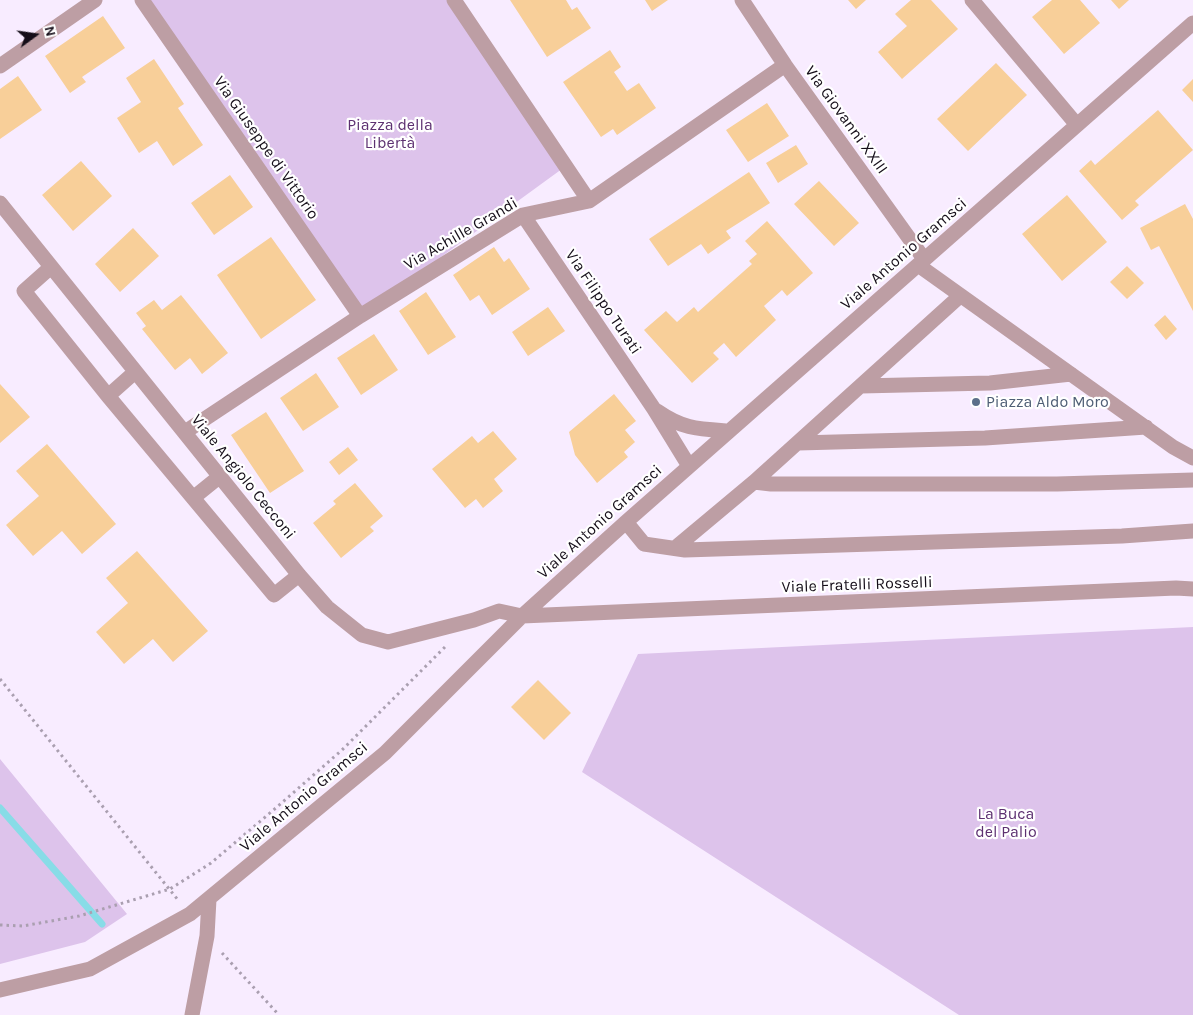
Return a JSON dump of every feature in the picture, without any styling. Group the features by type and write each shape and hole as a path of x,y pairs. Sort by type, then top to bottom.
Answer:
{"street":[{"path":"0,66 94,0"},
{"name":"Via Giuseppe di Vittorio","path":"142,0 360,316"},
{"path":"454,0 589,201"},
{"name":"Via Giovanni XXIII","path":"742,0 921,262 960,296 1173,447 1193,458"},
{"path":"972,0 1077,124"},
{"name":"Viale Antonio Gramsci","path":"0,990 90,969 190,914 209,899 385,752 522,616 626,522 1193,23"},
{"name":"Via Achille Grandi","path":"185,432 360,316 523,215 589,201 785,65"},
{"name":"Viale Angiolo Cecconi","path":"0,203 299,575 327,607 362,635 388,642 474,620 499,611 522,616"},
{"name":"Via Filippo Turati","path":"523,215 654,408 689,466"},
{"path":"51,267 24,291 108,396 274,595 299,575"},
{"path":"675,548 754,482 960,296"},
{"path":"108,396 135,372"},
{"path":"861,386 990,383 1070,374"},
{"name":"Via Filippo Turati","path":"654,408 668,419 684,426 728,432"},
{"path":"798,443 985,438 1146,427"},
{"path":"193,498 219,477"},
{"path":"754,482 771,484 1057,484 1193,480"},
{"path":"626,522 644,544 694,550 1112,537 1193,531"},
{"name":"Viale Fratelli Rosselli","path":"522,616 1193,589"},
{"path":"192,1015 206,936 209,899"}],"path":[{"path":"0,925 23,926 82,916 170,889 211,863 342,750 446,646"},
{"path":"0,679 190,914"},
{"path":"206,936 279,1015"}],"green space":[{"name":"Piazza della Libertà","path":"142,0 454,0 566,166 360,316"},
{"name":"La Buca del Palio","path":"1193,627 1193,1015 959,1015 582,772 638,654"},
{"path":"0,759 127,914 85,942 0,964"}],"building":[{"path":"510,0 566,0 572,10 577,7 591,28 547,57"},
{"path":"645,0 668,0 652,11"},
{"path":"848,0 866,0 856,9"},
{"path":"911,0 931,0 958,29 902,79 878,52 907,26 895,14"},
{"path":"1052,0 1080,0 1100,23 1064,54 1032,17"},
{"path":"1111,0 1129,0 1119,9"},
{"path":"103,16 125,48 82,77 86,82 70,93 45,56"},
{"path":"610,50 621,67 614,72 627,91 639,83 656,108 617,135 613,129 601,137 563,82"},
{"path":"154,59 184,104 178,108 203,145 173,166 157,141 139,153 117,118 141,102 126,78"},
{"path":"996,63 1027,95 968,151 937,119"},
{"path":"18,76 42,110 0,139 0,89"},
{"path":"1193,79 1193,102 1182,90"},
{"path":"767,103 789,136 748,162 726,130"},
{"path":"1158,110 1193,150 1135,201 1139,205 1122,220 1079,171 1091,160 1095,165"},
{"path":"796,145 808,164 778,183 766,163"},
{"path":"81,161 112,196 73,231 42,195"},
{"path":"749,172 770,203 726,231 731,238 708,254 701,244 668,266 649,239"},
{"path":"230,175 253,207 214,235 191,203"},
{"path":"819,181 859,223 834,246 794,204"},
{"path":"1067,195 1107,242 1062,281 1022,234"},
{"path":"1185,204 1193,219 1193,311 1159,246 1151,250 1140,228"},
{"path":"767,221 813,273 787,296 782,290 764,306 776,320 736,357 724,343 713,353 719,359 692,383 644,330 666,311 677,322 694,307 698,312 752,264 749,261 757,254 745,241"},
{"path":"133,228 159,256 120,292 95,264"},
{"path":"271,237 316,300 261,339 217,275"},
{"path":"494,247 504,262 509,258 530,289 492,315 479,295 470,301 453,275"},
{"path":"1127,266 1144,283 1127,299 1110,282"},
{"path":"426,292 456,337 428,355 399,311"},
{"path":"181,295 228,353 202,374 190,358 175,370 142,329 146,326 136,313 154,300 162,310"},
{"path":"548,307 565,331 528,356 512,332"},
{"path":"1165,315 1177,329 1166,340 1154,325"},
{"path":"374,334 398,370 361,395 337,358"},
{"path":"316,373 339,407 303,431 280,398"},
{"path":"0,384 30,417 0,443"},
{"path":"614,394 636,421 625,430 635,442 624,452 628,457 597,483 575,455 569,432"},
{"path":"266,412 304,471 270,493 231,435"},
{"path":"493,431 517,459 494,479 503,491 483,508 476,499 465,508 432,469 472,436 478,443"},
{"path":"47,444 116,524 82,554 62,531 33,556 6,525 39,496 16,471"},
{"path":"348,447 358,460 339,475 329,462"},
{"path":"355,483 383,516 370,527 374,531 341,558 313,523 336,504 333,501"},
{"path":"137,551 208,631 173,662 153,639 124,664 96,632 128,603 106,578"},
{"path":"538,680 571,713 544,740 511,707"}],"waterway":[{"path":"0,808 102,924"}],"place":[{"name":"Piazza Aldo Moro","path":"976,402"}]}
